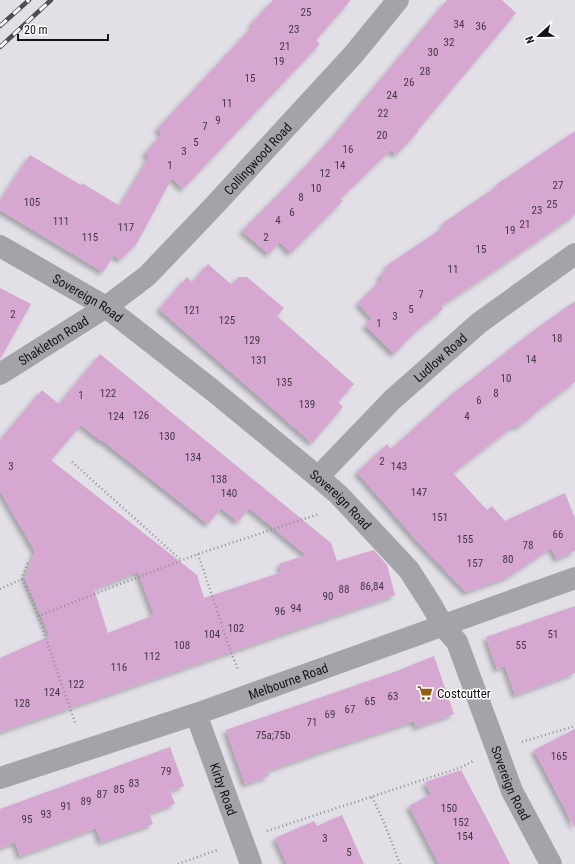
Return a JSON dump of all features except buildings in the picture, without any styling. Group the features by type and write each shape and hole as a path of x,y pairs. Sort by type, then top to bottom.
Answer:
{"street":[{"name":"Collingwood Road","path":"106,307 146,276 212,209 353,55 398,0"},
{"name":"Sovereign Road","path":"0,246 106,307 216,393 339,495 409,570 443,626 457,642 512,791 551,864"},
{"name":"Ludlow Road","path":"318,477 392,400 479,323 575,254"},
{"name":"Shakleton Road","path":"0,374 106,307"},
{"name":"Melbourne Road","path":"0,778 196,714 575,578"},
{"name":"Kirby Road","path":"196,714 251,864"}],"path":[{"path":"72,462 182,560"},
{"path":"38,616 198,554 325,512 339,495"},
{"path":"198,554 231,652 248,695"},
{"path":"28,562 22,579 38,616 85,750"},
{"path":"0,589 22,579"},
{"path":"178,864 242,840 462,767 496,750 575,726"},
{"path":"372,797 400,864"}],"railway":[{"path":"0,26 29,0"},
{"path":"0,47 51,0"}],"place":[{"name":"Costcutter","path":"425,693"}]}
